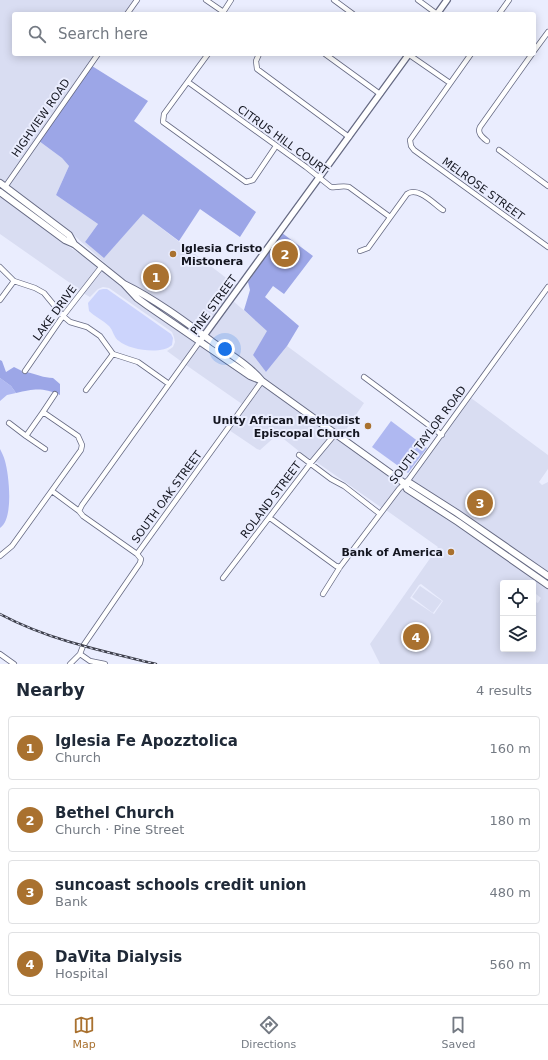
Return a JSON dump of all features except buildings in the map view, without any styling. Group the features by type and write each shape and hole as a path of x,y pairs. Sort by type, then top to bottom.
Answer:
{"main road":[{"path":"1,190 69,235 74,244 124,284 137,298 202,338 250,376 262,381 404,483 407,489 458,522 548,585"},
{"path":"404,483 410,483 457,513 548,576"}],"street":[{"path":"128,12 137,0"},
{"path":"206,0 221,12"},
{"path":"223,12 231,0"},
{"path":"334,0 350,12"},
{"path":"418,0 434,12"},
{"path":"438,12 447,0"},
{"path":"500,12 509,0"},
{"path":"536,48 548,32"},
{"name":"HIGHVIEW ROAD","path":"1,190 97,56"},
{"path":"207,56 164,114 163,122 246,182 253,180 276,146"},
{"path":"258,56 256,61 257,69 349,137"},
{"path":"328,56 380,94"},
{"name":"PINE STREET","path":"79,511 202,338 408,56"},
{"path":"412,56 450,83 470,56"},
{"path":"487,141 479,132 480,126 531,56"},
{"name":"CITRUS HILL COURT","path":"188,82 320,177 331,187 349,187 390,217"},
{"name":"MELROSE STREET","path":"450,83 410,140 410,144 414,150 548,247"},
{"path":"499,150 548,186"},
{"path":"360,251 368,248 407,194 411,191 422,195 443,210"},
{"name":"LAKE DRIVE","path":"24,371 63,316 102,266"},
{"path":"0,267 14,281 35,288 44,293 63,316 70,322 86,327 100,336 113,354 138,362 170,384"},
{"path":"0,300 14,281"},
{"name":"SOUTH TAYLOR ROAD","path":"323,594 340,567 404,483 409,479 548,287"},
{"path":"86,390 113,354"},
{"path":"364,377 442,434"},
{"name":"SOUTH OAK STREET","path":"70,664 80,654 83,646 140,563 141,559 137,554 262,381"},
{"path":"26,436 55,394"},
{"path":"0,556 12,546 81,450 82,445 78,436 43,412"},
{"path":"9,423 45,449"},
{"name":"ROLAND STREET","path":"223,578 310,464 335,434"},
{"path":"299,455 331,479 341,483 380,514"},
{"path":"52,491 79,511 83,516 137,554"},
{"path":"270,518 336,566 340,567"},
{"path":"0,654 14,664"},
{"path":"80,654 90,661 105,664"}],"shaded area":[{"path":"0,0 134,0 125,12 12,12 12,56 94,56 5,184 0,180"},
{"path":"92,66 148,101 134,121 256,212 240,237 200,209 179,241 143,214 104,258 85,242 98,224 56,195 69,166 62,158 39,141"},
{"path":"39,141 62,158 69,166 56,195 98,224 85,242 104,257 143,214 238,287 204,333 126,282 76,237 8,186"},
{"path":"2,196 69,247 99,266 80,290 0,234 0,198"},
{"path":"282,233 313,256 284,294 273,286 265,297 299,326 287,346 266,372 253,355 267,331 244,310 250,290 248,282"},
{"path":"102,269 197,342 182,362 167,351 173,347 175,342 172,332 109,288 103,287 98,289 90,297 83,293"},
{"path":"107,289 171,334 173,338 172,345 161,350 153,351 130,347 117,340 109,326 89,311 88,303 99,290"},
{"path":"233,301 268,331 253,355 266,372 287,346 364,403 343,434 404,480 263,379 255,369 208,335"},
{"path":"201,344 258,382 242,404 186,365"},
{"path":"0,360 2,361 6,372 14,367 25,374 26,372 53,378 60,384 60,395 43,390 28,390 16,393 11,386 0,378"},
{"path":"0,378 11,386 16,393 7,395 0,401"},
{"path":"262,384 332,434 311,459 280,436 277,435 260,450 229,430"},
{"path":"471,398 548,455 548,469 539,482 542,485 548,482 548,574 410,481"},
{"path":"391,421 427,448 408,473 372,447"},
{"path":"335,437 401,484 382,508 315,461"},
{"path":"0,449 7,468 9,507 4,523 0,528"},
{"path":"403,487 405,491 447,518 548,588 548,664 380,664 370,644 438,547 386,510","holes":["421,584 443,601 434,614 410,598"]},
{"path":"420,586 442,601 433,613 412,597"}],"railway":[{"path":"0,614 37,631 57,638 156,664"}],"place":[{"name":"Iglesia Cristo Mistonera","path":"173,254"},
{"name":"Bethel Church","path":"285,254"},
{"name":"Iglesia Fe Apozztolica","path":"156,277"},
{"name":"Unity African Methodist Episcopal Church","path":"368,426"},
{"name":"suncoast schools credit union","path":"480,503"},
{"name":"Bank of America","path":"451,552"},
{"name":"DaVita Dialysis","path":"416,637"}]}
